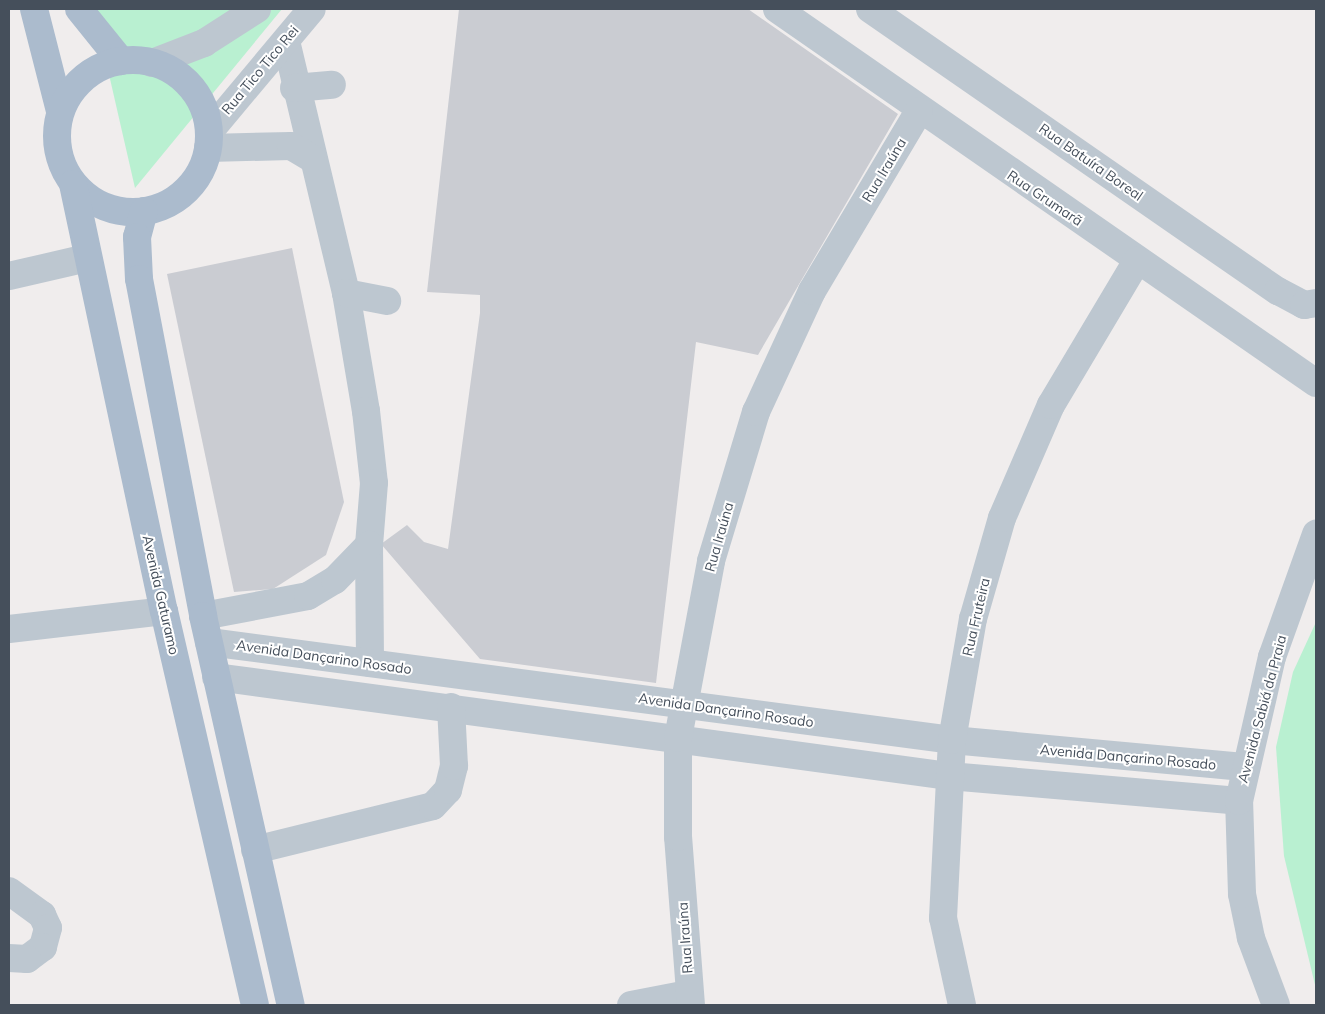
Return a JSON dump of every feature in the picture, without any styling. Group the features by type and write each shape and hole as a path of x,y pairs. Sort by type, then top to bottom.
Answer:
{"main road":[{"path":"34,9 60,110 59,155 73,184 113,209 144,211 186,190 208,140 192,88 152,63 121,61 105,65 79,82 60,110"},
{"path":"79,9 121,61"},
{"name":"Avenida Gaturamo","path":"73,184 87,258 164,611 255,1005"},
{"path":"144,211 138,237 138,279 216,677 291,1005"}],"street":[{"path":"152,63 204,43 257,9"},
{"name":"Rua Tico Tico Rei","path":"208,140 312,9"},
{"name":"Rua Grumarã","path":"777,9 919,111 1316,383"},
{"name":"Rua Batuíra Boreal","path":"870,9 1278,291 1304,305 1316,304"},
{"path":"286,41 294,88 346,293 374,483 369,545 370,663"},
{"path":"294,88 332,85"},
{"name":"Rua Iraúna","path":"690,1000 678,837 678,738 682,704 711,561 756,412 812,291 919,111"},
{"path":"208,140 291,146 311,158"},
{"path":"9,276 87,258"},
{"name":"Rua Fruteira","path":"962,1005 943,918 952,740 973,619 1002,518 1051,405 1138,261"},
{"path":"346,293 387,301"},
{"name":"Avenida Sabiá da Praia","path":"1276,1005 1251,938 1242,894 1239,801 1244,768 1272,657 1316,534"},
{"path":"206,629 308,596 335,580 369,545"},
{"path":"9,628 164,611"},
{"name":"Avenida Dançarino Rosado","path":"206,629 370,663 952,740 1244,768"},
{"path":"216,677 949,776 1239,801"},
{"path":"256,850 433,806 448,790 454,766 462,709 476,677"},
{"path":"9,891 42,914 48,928 44,947 27,959 9,958"},
{"path":"631,1005 690,1000"}],"green space":[{"path":"94,9 282,9 135,188"},
{"path":"1316,622 1316,989 1284,856 1276,747 1293,672"}],"building":[{"path":"459,9 748,9 898,114 758,355 696,342 656,683 480,659 381,544 407,525 424,542 448,549 480,313 480,295 427,292"},
{"path":"292,248 344,502 326,555 273,589 234,592 167,274"}]}
